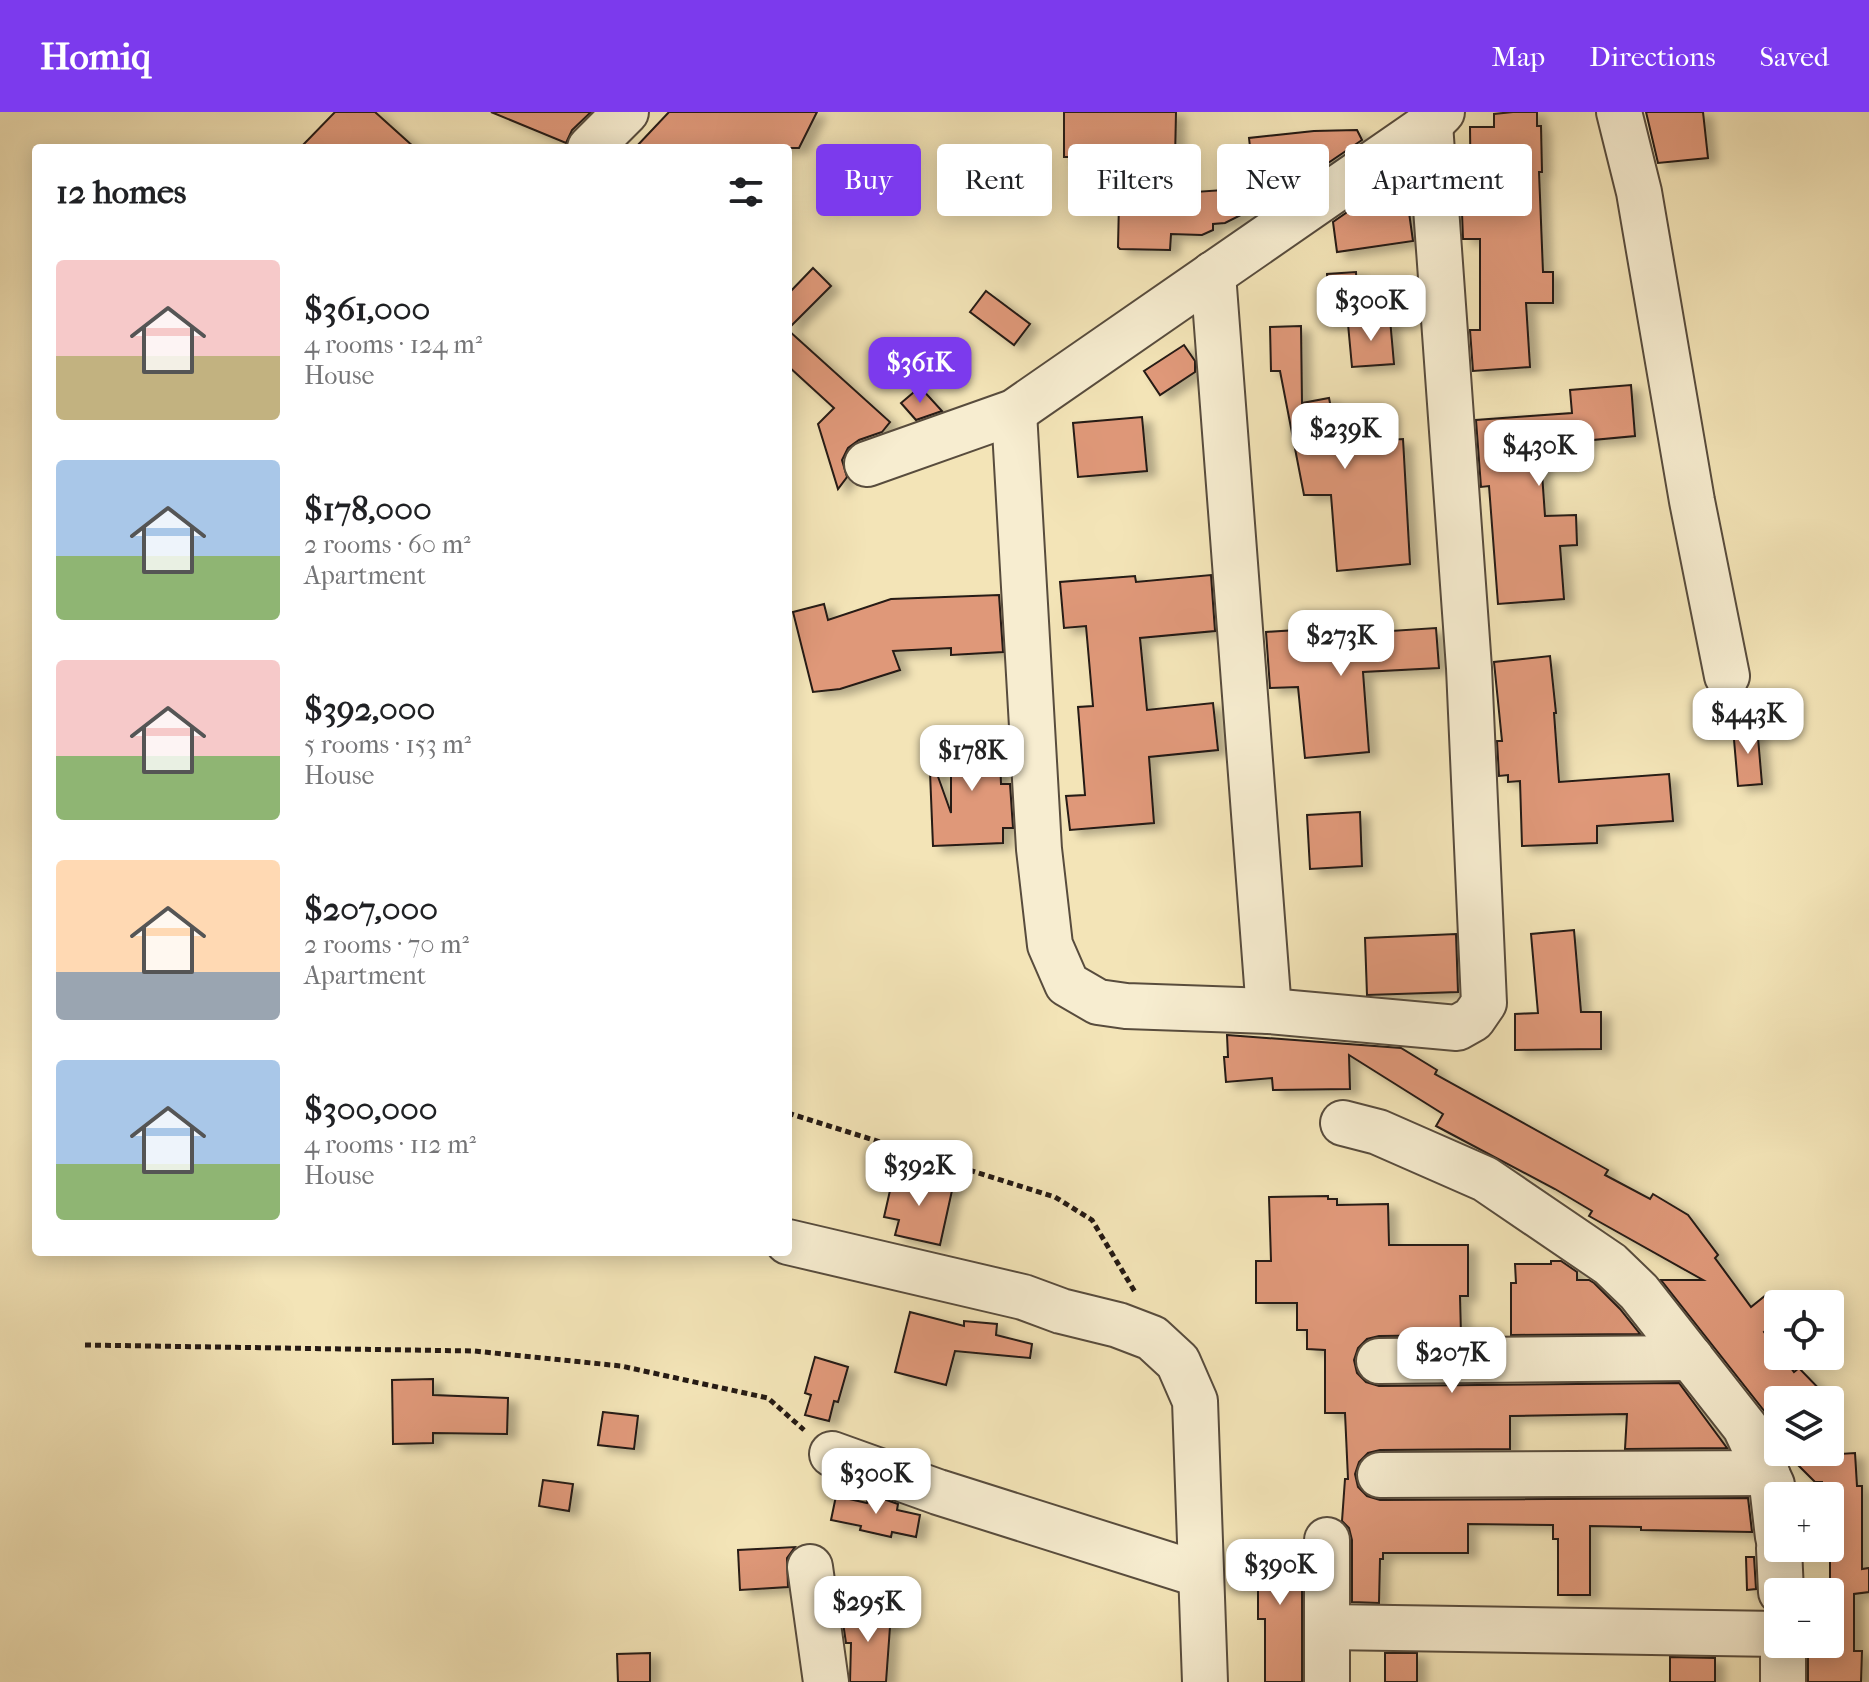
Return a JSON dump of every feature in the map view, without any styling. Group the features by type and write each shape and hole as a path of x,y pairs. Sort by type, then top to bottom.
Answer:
{"street":[{"path":"594,144 626,112"},
{"path":"1619,112 1639,192 1692,501 1727,676"},
{"path":"867,464 1014,412 1436,118"},
{"path":"1014,412 1039,849 1050,945 1067,984 1098,1002 1126,1006 1269,1011 1457,1028 1473,1019 1484,1003 1469,668 1436,118"},
{"path":"1213,274 1269,1011"},
{"path":"1343,1123 1378,1132 1485,1179 1610,1264 1639,1292 1745,1427 1769,1482"},
{"path":"792,1243 1023,1297 1061,1311 1118,1325 1152,1338 1178,1362 1195,1401 1205,1682"},
{"path":"1379,1361 1691,1358"},
{"path":"832,1454 938,1492 1201,1575"},
{"path":"1380,1475 1767,1473"},
{"path":"1327,1540 1327,1682"},
{"path":"810,1567 826,1682"},
{"path":"1327,1627 1764,1634"},
{"path":"1783,1658 1783,1682"}],"path":[{"path":"792,1114 1055,1197 1092,1220 1138,1296 1152,1338"},
{"path":"85,1345 474,1351 621,1366 768,1398 832,1454"}],"building":[{"path":"335,112 375,112 411,144 304,144"},
{"path":"491,112 591,112 572,130 566,143"},
{"path":"669,112 817,112 799,148 792,148 792,144 639,144"},
{"path":"1064,112 1176,112 1175,144 1068,144 1068,157 1064,157"},
{"path":"1537,112 1537,126 1541,126 1542,172 1539,172 1543,272 1553,272 1553,303 1526,303 1530,367 1473,371 1470,330 1480,330 1480,239 1463,239 1462,216 1532,216 1532,144 1470,144 1470,127 1494,127 1494,114"},
{"path":"1646,112 1703,112 1708,158 1658,163"},
{"path":"1357,130 1362,140 1356,144 1345,144 1345,152 1329,162 1329,144 1250,144 1249,138"},
{"path":"1217,190 1217,216 1239,216 1225,223 1213,224 1213,230 1202,235 1171,234 1170,250 1118,247 1119,216 1201,216 1201,192"},
{"path":"1345,214 1410,216 1413,241 1337,252 1333,222"},
{"path":"813,268 831,286 792,325 792,290"},
{"path":"1356,272 1358,316 1329,317 1327,274"},
{"path":"986,291 1030,324 1014,345 970,312"},
{"path":"1390,319 1394,364 1352,367 1348,324"},
{"path":"1301,326 1302,403 1329,398 1338,443 1403,439 1410,564 1337,571 1331,495 1304,495 1280,371 1271,371 1270,327"},
{"path":"792,334 890,422 882,432 859,440 848,448 842,460 847,477 838,489 818,424 834,408 792,370"},
{"path":"1184,345 1195,361 1195,372 1160,395 1144,371"},
{"path":"1631,385 1635,436 1540,445 1545,516 1576,515 1577,545 1560,546 1564,599 1498,604 1489,486 1481,487 1476,420 1572,413 1570,390"},
{"path":"920,387 942,411 916,420 901,403"},
{"path":"1142,417 1147,471 1078,477 1073,423"},
{"path":"1211,575 1215,631 1140,638 1147,710 1213,703 1218,750 1149,757 1154,823 1070,830 1066,796 1085,795 1078,707 1093,706 1086,626 1064,628 1060,582 1135,576 1136,582"},
{"path":"999,595 1003,652 951,655 951,648 893,651 900,670 840,689 813,692 793,612 824,604 828,620 891,599"},
{"path":"1360,626 1361,633 1436,628 1439,668 1363,672 1369,752 1305,758 1298,687 1270,688 1266,632"},
{"path":"1550,656 1559,782 1669,774 1673,821 1597,826 1597,843 1522,846 1520,781 1508,782 1508,775 1499,776 1497,741 1502,741 1494,662"},
{"path":"1757,726 1762,784 1738,786 1733,728"},
{"path":"999,730 1001,784 1010,784 1013,828 1003,828 1003,843 933,846 930,772 936,771 951,813 951,732"},
{"path":"1360,812 1362,866 1310,869 1307,815"},
{"path":"1574,930 1581,1012 1601,1012 1601,1049 1515,1050 1515,1014 1538,1013 1531,934"},
{"path":"1456,934 1458,992 1367,995 1365,938"},
{"path":"1227,1035 1401,1048 1437,1070 1435,1074 1608,1170 1605,1175 1650,1199 1653,1194 1688,1215 1751,1307 1764,1297 1764,1370 1801,1370 1816,1386 1764,1386 1764,1411 1661,1280 1703,1280 1589,1216 1592,1211 1555,1189 1436,1126 1443,1114 1349,1055 1350,1089 1273,1090 1272,1078 1226,1082 1224,1057 1228,1057"},
{"path":"894,1173 953,1186 940,1245 895,1235 899,1220 884,1217"},
{"path":"1328,1196 1328,1199 1337,1199 1337,1205 1388,1204 1389,1245 1468,1245 1468,1296 1460,1296 1461,1335 1379,1336 1367,1339 1358,1348 1354,1360 1357,1373 1366,1382 1379,1386 1679,1383 1727,1448 1625,1449 1627,1414 1510,1416 1510,1449 1380,1450 1368,1453 1359,1462 1355,1474 1358,1487 1367,1496 1380,1500 1748,1498 1752,1532 1590,1526 1590,1595 1558,1595 1558,1539 1553,1539 1553,1525 1468,1524 1468,1553 1383,1553 1383,1559 1380,1559 1379,1603 1352,1602 1352,1540 1349,1528 1342,1521 1345,1479 1348,1479 1345,1413 1325,1413 1325,1350 1307,1349 1307,1330 1297,1330 1297,1303 1256,1303 1256,1261 1271,1261 1269,1197"},
{"path":"1551,1261 1561,1261 1577,1272 1577,1280 1594,1283 1640,1334 1511,1335 1511,1283 1516,1283 1515,1264 1551,1264"},
{"path":"910,1312 964,1326 964,1321 997,1324 996,1335 1032,1344 1030,1358 955,1351 946,1385 895,1372"},
{"path":"815,1357 848,1367 829,1421 805,1415 811,1395 805,1393"},
{"path":"433,1379 433,1395 508,1398 507,1434 433,1433 433,1443 393,1444 392,1380"},
{"path":"603,1412 638,1416 634,1449 598,1445"},
{"path":"1855,1453 1857,1486 1862,1486 1862,1569 1869,1568 1869,1592 1854,1594 1854,1651 1862,1651 1861,1682 1808,1682 1808,1658 1844,1658 1844,1578 1830,1578 1830,1562 1844,1562 1844,1482 1815,1482 1799,1466 1844,1466 1844,1454"},
{"path":"543,1480 573,1484 569,1511 539,1506"},
{"path":"869,1494 898,1504 897,1510 920,1515 916,1537 892,1532 891,1537 860,1530 861,1526 831,1520 836,1496 867,1503"},
{"path":"1248,1545 1302,1545 1302,1682 1265,1682 1265,1619 1258,1619 1258,1586 1248,1586"},
{"path":"795,1547 787,1558 788,1587 740,1590 738,1550"},
{"path":"1746,1557 1754,1557 1756,1589 1747,1590"},
{"path":"841,1609 891,1613 886,1682 850,1682 851,1643 846,1643"},
{"path":"650,1653 650,1682 618,1682 617,1654"},
{"path":"1385,1653 1417,1653 1417,1682 1385,1682"},
{"path":"1670,1657 1715,1658 1715,1682 1670,1682"}]}
